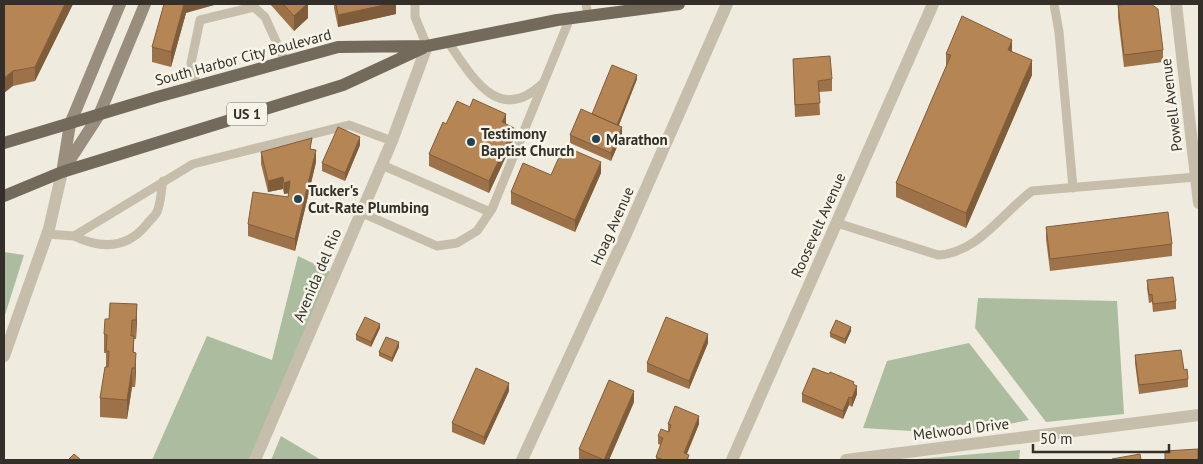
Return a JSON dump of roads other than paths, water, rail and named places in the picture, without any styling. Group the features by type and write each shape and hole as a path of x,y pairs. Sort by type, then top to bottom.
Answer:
{"main road":[{"name":"South Harbor City Boulevard","path":"99,115 338,47 427,46 570,18 587,10 679,4"},
{"name":"South Harbor City Boulevard","path":"62,172 343,85 427,46"},
{"name":"US 1","path":"4,144 99,115"},
{"name":"US 1","path":"4,196 62,172"}],"street":[{"path":"4,356 47,234 62,172 70,124 120,4"},
{"path":"62,172 99,115 145,4"},
{"name":"Hoag Avenue","path":"522,460 626,234 727,4"},
{"name":"Roosevelt Avenue","path":"732,460 933,4"},
{"name":"Powell Avenue","path":"1176,4 1196,138 1196,177 1199,203"},
{"name":"Avenida del Rio","path":"255,460 392,141 427,46"},
{"name":"Melwood Drive","path":"846,460 1199,416"}],"lane":[{"path":"415,4 415,17 427,46"},
{"path":"1054,4 1059,32 1073,188"},
{"path":"197,86 191,63 200,20 254,7 265,17 285,61"},
{"path":"362,213 437,246 456,243 477,231 490,212 570,18"},
{"path":"448,42 476,82 495,97 502,100 522,97 543,82"},
{"path":"74,236 194,164 350,125 392,141"},
{"path":"382,165 490,212"},
{"path":"837,223 938,255 947,255 966,248 985,235 1014,204 1032,191 1196,177"},
{"path":"47,234 74,236 91,244 113,246 128,240 142,230 157,212 163,181"}],"place":[{"name":"Marathon","path":"596,139"},
{"name":"Testimony Baptist Church","path":"471,142"},
{"name":"Tucker's Cut-Rate Plumbing","path":"298,199"}]}
